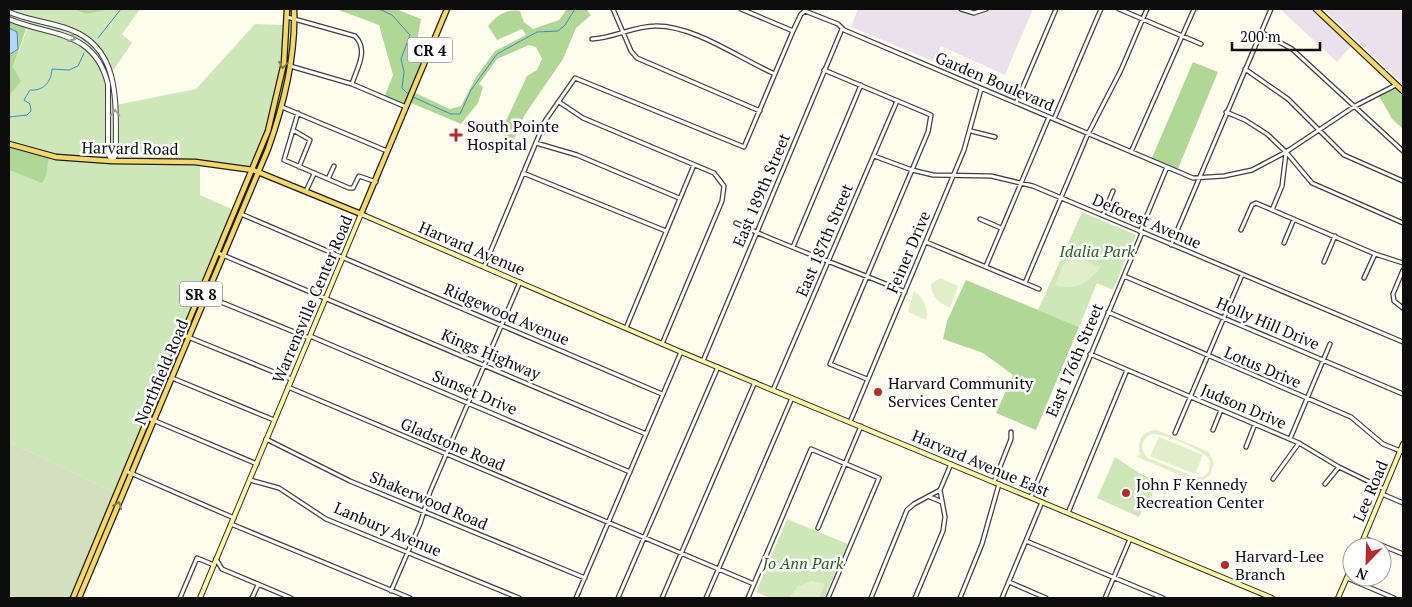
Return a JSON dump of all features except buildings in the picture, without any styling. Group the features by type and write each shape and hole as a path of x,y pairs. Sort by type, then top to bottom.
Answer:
{"main road":[{"name":"Northfield Road","path":"73,598 268,131 279,90 287,9"},
{"name":"Northfield Road","path":"79,598 259,172 282,107 290,66 294,9"},
{"name":"Warrensville Center Road","path":"200,598 447,9"},
{"path":"1316,9 1403,91"},
{"name":"Harvard Road","path":"9,144 56,157 112,162 195,162 253,170"},
{"name":"Harvard Avenue","path":"253,170 361,214 681,352"},
{"name":"Harvard Avenue East","path":"681,352 1272,598"},
{"name":"Lee Road","path":"1364,537 1402,452 1403,444"}],"street":[{"path":"613,9 631,51 637,58 760,110"},
{"path":"484,267 549,114 575,78 744,147 793,31 741,9"},
{"path":"960,9 974,13 986,9"},
{"path":"1016,103 1056,9"},
{"path":"1054,119 1101,9"},
{"path":"1119,9 1201,44"},
{"path":"1026,283 1060,198 1121,70 1147,9"},
{"path":"1131,152 1194,9"},
{"path":"1171,245 1271,9"},
{"name":"Garden Boulevard","path":"793,31 801,14 805,11 981,89 1193,178 1233,175 1252,170 1286,152 1356,106 1396,84"},
{"path":"9,12 80,34 95,46 108,63 115,86 116,154 112,162"},
{"path":"287,16 355,36 362,43 362,51 352,84"},
{"path":"9,19 28,27 70,36 88,48 101,64 108,87 108,153 112,162"},
{"path":"28,27 30,20"},
{"path":"55,32 56,26"},
{"path":"592,39 655,26 684,31 713,42 746,61 775,74"},
{"name":"East 189th Street","path":"703,361 842,28"},
{"path":"1261,32 1292,49 1403,150"},
{"path":"290,66 352,84 406,107"},
{"path":"1245,69 1288,99 1344,155 1403,181"},
{"path":"824,70 932,115 928,132 830,364 868,379"},
{"path":"792,247 861,85"},
{"path":"108,87 115,86"},
{"name":"Feiner Drive","path":"850,422 954,176 971,131 981,89"},
{"name":"East 187th Street","path":"773,390 897,100"},
{"path":"559,102 583,118 714,173 724,186 722,201 662,344"},
{"path":"282,107 388,152"},
{"path":"1226,112 1256,126 1286,152 1305,176 1320,188 1403,223"},
{"path":"298,113 283,158 314,174 351,189 359,176 376,182"},
{"path":"986,266 1049,117"},
{"path":"293,130 310,140 299,167"},
{"path":"971,131 995,137"},
{"path":"536,143 577,155 679,198"},
{"path":"1272,210 1282,186 1286,152"},
{"name":"Deforest Avenue","path":"874,156 912,170 954,176 991,176 1021,182 1403,342"},
{"path":"626,328 694,165"},
{"path":"328,180 334,166"},
{"name":"East 176th Street","path":"1031,497 1124,276 1167,167"},
{"path":"523,173 666,231"},
{"path":"306,191 314,174"},
{"path":"1103,215 1113,191"},
{"path":"1241,230 1254,204 1375,254 1403,263"},
{"name":"Ridgewood Avenue","path":"241,214 662,394"},
{"path":"980,219 1001,228"},
{"path":"1284,243 1294,219"},
{"path":"736,223 756,233 905,292"},
{"path":"1324,262 1335,236"},
{"path":"926,242 1039,289"},
{"name":"Kings Highway","path":"218,253 326,297 646,434"},
{"path":"1364,278 1375,254"},
{"path":"1403,270 1393,294 1394,301 1403,308"},
{"path":"1175,433 1242,274"},
{"name":"Holly Hill Drive","path":"1124,276 1403,394"},
{"path":"391,592 483,365 520,282"},
{"name":"Sunset Drive","path":"206,296 468,402 630,472"},
{"name":"Lotus Drive","path":"1108,312 1350,417 1360,422 1376,440 1402,452"},
{"path":"184,334 291,379"},
{"path":"1290,439 1330,344"},
{"path":"576,598 681,352"},
{"name":"Judson Drive","path":"1090,354 1299,443 1339,467 1384,489"},
{"path":"618,598 718,367"},
{"path":"1068,513 1127,370"},
{"path":"172,378 274,420"},
{"path":"662,598 755,382"},
{"name":"Gladstone Road","path":"288,387 754,584"},
{"path":"706,598 792,398"},
{"path":"1213,430 1221,410"},
{"path":"148,418 257,464"},
{"path":"1246,447 1255,424"},
{"path":"818,528 861,426"},
{"path":"994,482 1011,438 1011,432"},
{"name":"Shakerwood Road","path":"266,440 350,481 585,578"},
{"path":"1273,479 1299,443"},
{"path":"748,598 811,449 879,478 828,598"},
{"path":"871,598 907,510 914,504 940,490 951,464"},
{"path":"1325,484 1331,480 1339,467"},
{"path":"126,472 234,518"},
{"name":"Lanbury Avenue","path":"250,480 280,488 326,519 519,598"},
{"path":"960,598 982,544 999,484"},
{"path":"915,598 943,531 945,517 940,490"},
{"path":"1382,494 1403,503"},
{"path":"929,497 943,502"},
{"path":"1002,598 1042,502"},
{"path":"231,524 391,592 410,598"},
{"path":"1105,598 1130,539"},
{"path":"1026,541 1163,598"},
{"path":"180,598 197,558 214,565"},
{"path":"216,560 222,569 291,598"},
{"path":"211,572 222,569"},
{"path":"1009,582 1046,598"},
{"path":"252,598 258,584"},
{"path":"1368,587 1394,598"}],"shaded area":[{"path":"858,9 1033,9 1005,75 941,46 935,62 851,27"},
{"path":"1280,9 1313,9 1352,45 1337,62"},
{"path":"1323,9 1401,9 1403,12 1403,84"}],"green space":[{"path":"9,9 73,9 86,14 112,9 140,9 122,34 132,43 112,72 116,105 196,89 255,24 287,25 275,106 253,170 200,163 200,195 236,211 217,258 220,259 189,333 187,331 216,262 115,493 9,442 9,96 20,81 13,67 30,21 9,12"},
{"path":"73,9 112,9 86,14"},
{"path":"336,9 396,9 421,19 415,52 425,63 413,92 450,109 461,106 476,77 495,51 526,35 522,29 497,40 488,26 498,16 510,11 520,11 524,22 533,29 559,20 567,9 586,9 591,15 576,28 563,59 524,116 510,148 501,145 506,131 504,125 527,76 537,70 542,59 536,47 529,45 497,59 479,84 483,87 478,103 461,124 409,102 406,107 384,98 393,75 379,25"},
{"path":"9,19 27,26 13,67 21,81 9,96 9,55 12,55 17,32 9,28"},
{"path":"289,24 289,56 282,96 272,136 259,165 271,133 281,88"},
{"path":"1193,62 1218,72 1177,171 1151,160"},
{"path":"1396,84 1403,91 1403,129 1392,119 1378,94"},
{"path":"9,144 49,156 46,176 42,183 9,170"},
{"path":"255,170 223,251 221,249"},
{"name":"Idalia Park","path":"1082,212 1136,235 1113,290 1097,283 1079,327 1038,310"},
{"path":"1071,254 1100,267 1096,273 1081,284 1069,287 1055,285 1062,267"},
{"path":"940,278 958,286 950,308 939,301 933,293 931,284"},
{"path":"966,280 1079,327 1036,430 996,413 1013,375 983,353 943,339 947,321"},
{"path":"914,291 920,296 924,304 927,312 926,320 908,312"},
{"path":"185,339 153,417 151,416"},
{"path":"1152,430 1157,430 1209,452 1214,463 1210,475 1202,481 1194,481 1137,457 1140,454 1139,445 1142,437","holes":["1158,434 1184,443 1201,452 1210,461 1209,471 1203,477 1195,477 1148,458 1143,451 1142,444 1148,436"]},
{"path":"1159,437 1203,455 1195,474 1150,456"},
{"path":"9,442 115,493 72,598 9,598"},
{"path":"1115,457 1139,473 1157,481 1147,509 1143,507 1139,517 1097,498"},
{"path":"126,476 128,477 89,568"},
{"name":"Jo Ann Park","path":"787,519 848,544 824,598 771,598 756,592"},
{"path":"812,581 825,584 819,598 789,598 798,586"}],"water":[{"path":"9,28 17,32 18,49 9,55"}],"waterway":[{"path":"98,38 121,9"},
{"path":"379,9 392,15 410,35 401,59 404,72 402,88 409,95"},
{"path":"413,97 451,114 460,114 471,90 497,54 537,32 558,31 565,25 575,9"},
{"path":"9,117 27,115 31,111 30,104 24,100 30,90 39,89 46,85 52,69 69,70 78,66 84,53"}],"place":[{"name":"South Pointe Hospital","path":"456,135"},
{"name":"Harvard Community Services Center","path":"878,392"},
{"name":"John F Kennedy Recreation Center","path":"1126,493"},
{"name":"Harvard-Lee Branch","path":"1225,565"}]}
